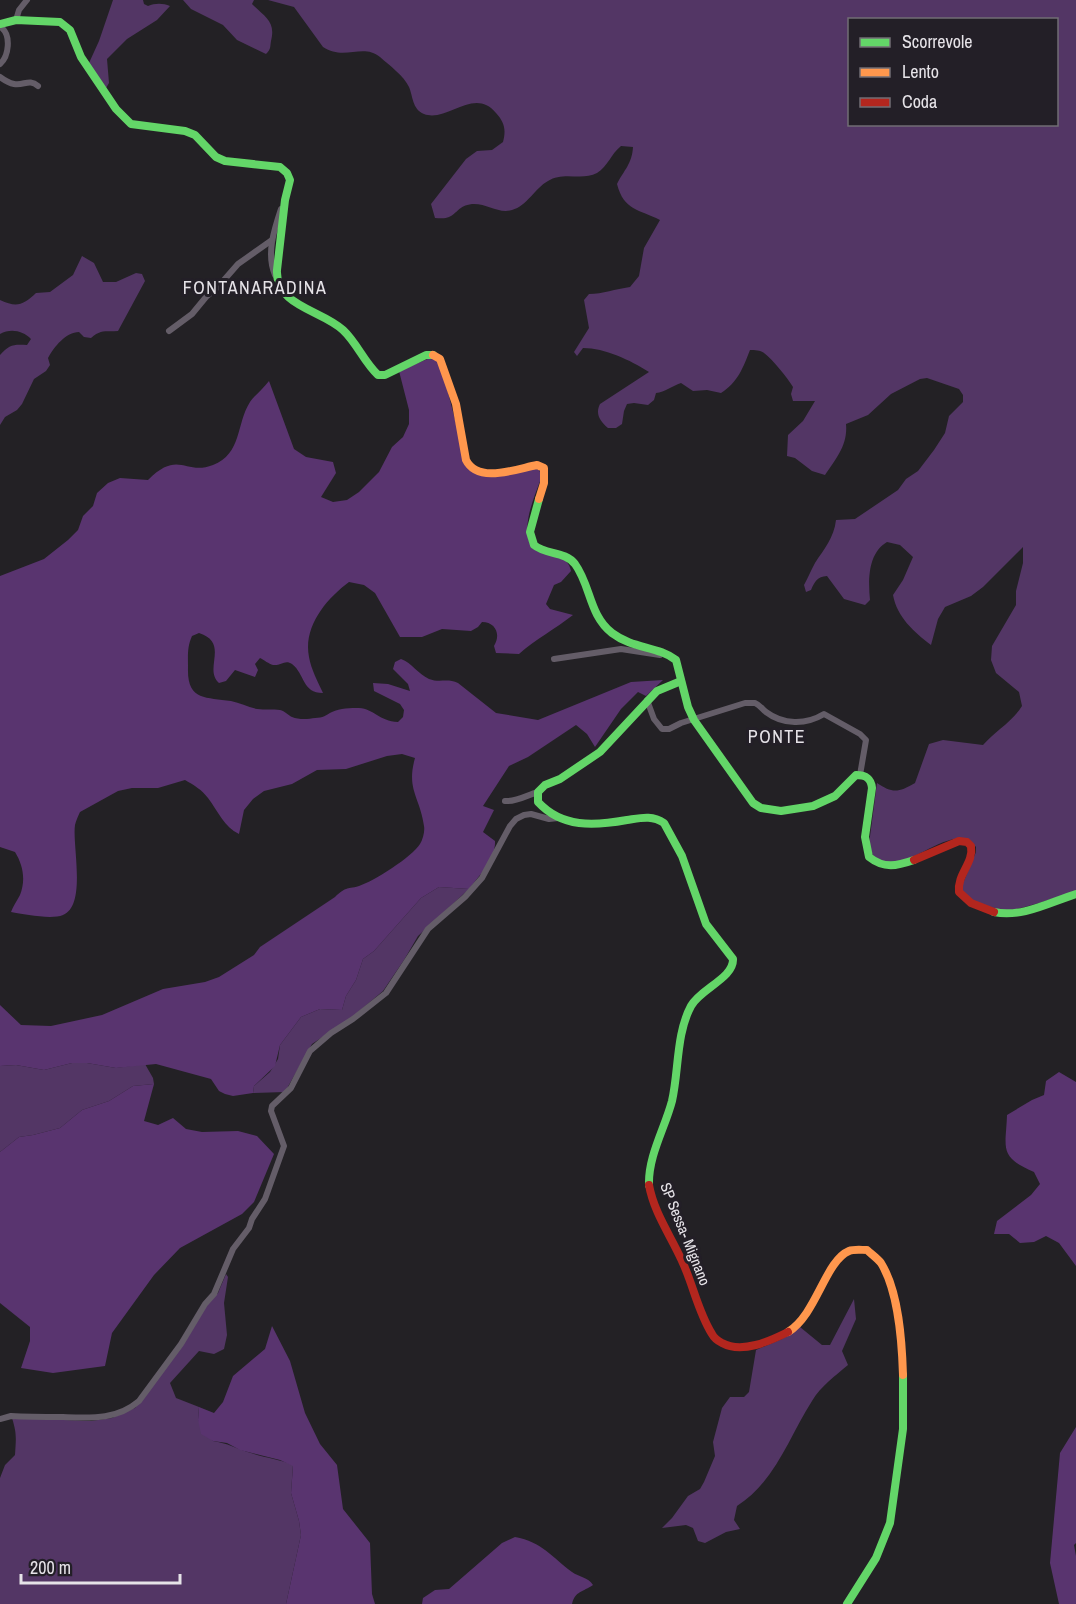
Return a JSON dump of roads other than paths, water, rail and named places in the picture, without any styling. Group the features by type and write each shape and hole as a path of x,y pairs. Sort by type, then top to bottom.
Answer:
{"street":[{"path":"16,20 19,10 27,0"},
{"path":"0,64 6,55 8,41 7,34 1,26 16,20 54,20 66,25 81,57 110,100 131,124 185,131 195,135 216,157 225,161 280,167 287,173 290,180 272,240 272,266 279,288 290,299 333,322 344,331 378,375 385,375 426,355 433,355 440,359 456,404 466,460 469,466 477,472 484,474 537,465 543,467 546,476 535,509 530,537 532,543 541,550 565,555 573,561 591,605 606,628 628,643 666,653 676,660 688,707 694,720 750,799 766,810 784,812 823,801 843,788 851,778 860,775 867,776 872,783 865,846 870,860 879,866 901,865 959,841 965,841 971,846 973,853 959,882 958,892 963,898 985,912 997,915 1012,914 1076,894"},
{"path":"0,77 15,84 28,81 38,86"},
{"path":"276,277 285,200"},
{"path":"169,331 192,314 238,264 272,240"},
{"path":"554,659 621,650 654,655 666,653"},
{"path":"505,801 513,802 526,794 538,792 545,785 560,779 600,752 657,691 681,681"},
{"path":"647,700 654,719 662,729 669,729 735,706 755,703 766,712 790,722 805,722 824,714 860,734 866,740 860,775"},
{"path":"538,792 538,802 542,807 547,813 559,818"},
{"path":"0,1419 11,1416 94,1419 117,1414 139,1401 214,1294 233,1249 249,1228 265,1199 284,1146 271,1111 272,1106 291,1088 310,1051 330,1032 353,1019 386,993 428,928 465,897 482,878 516,819 531,814 555,820 559,818"},
{"name":"SP Sessa- Mignano","path":"559,818 600,825 651,817 664,823 685,867 706,925 714,938 731,953 733,958 730,972 712,983 691,1004 672,1099 651,1165 649,1180 652,1197 683,1262 713,1336 726,1346 740,1348 787,1332 799,1324 811,1309 831,1270 839,1258 849,1250 862,1248 874,1254 888,1278 896,1308 902,1352 904,1390 902,1442 893,1507 886,1538 847,1604"}],"district":[{"name":"FONTANARADINA","path":"255,288"},
{"name":"PONTE","path":"777,737"}]}
